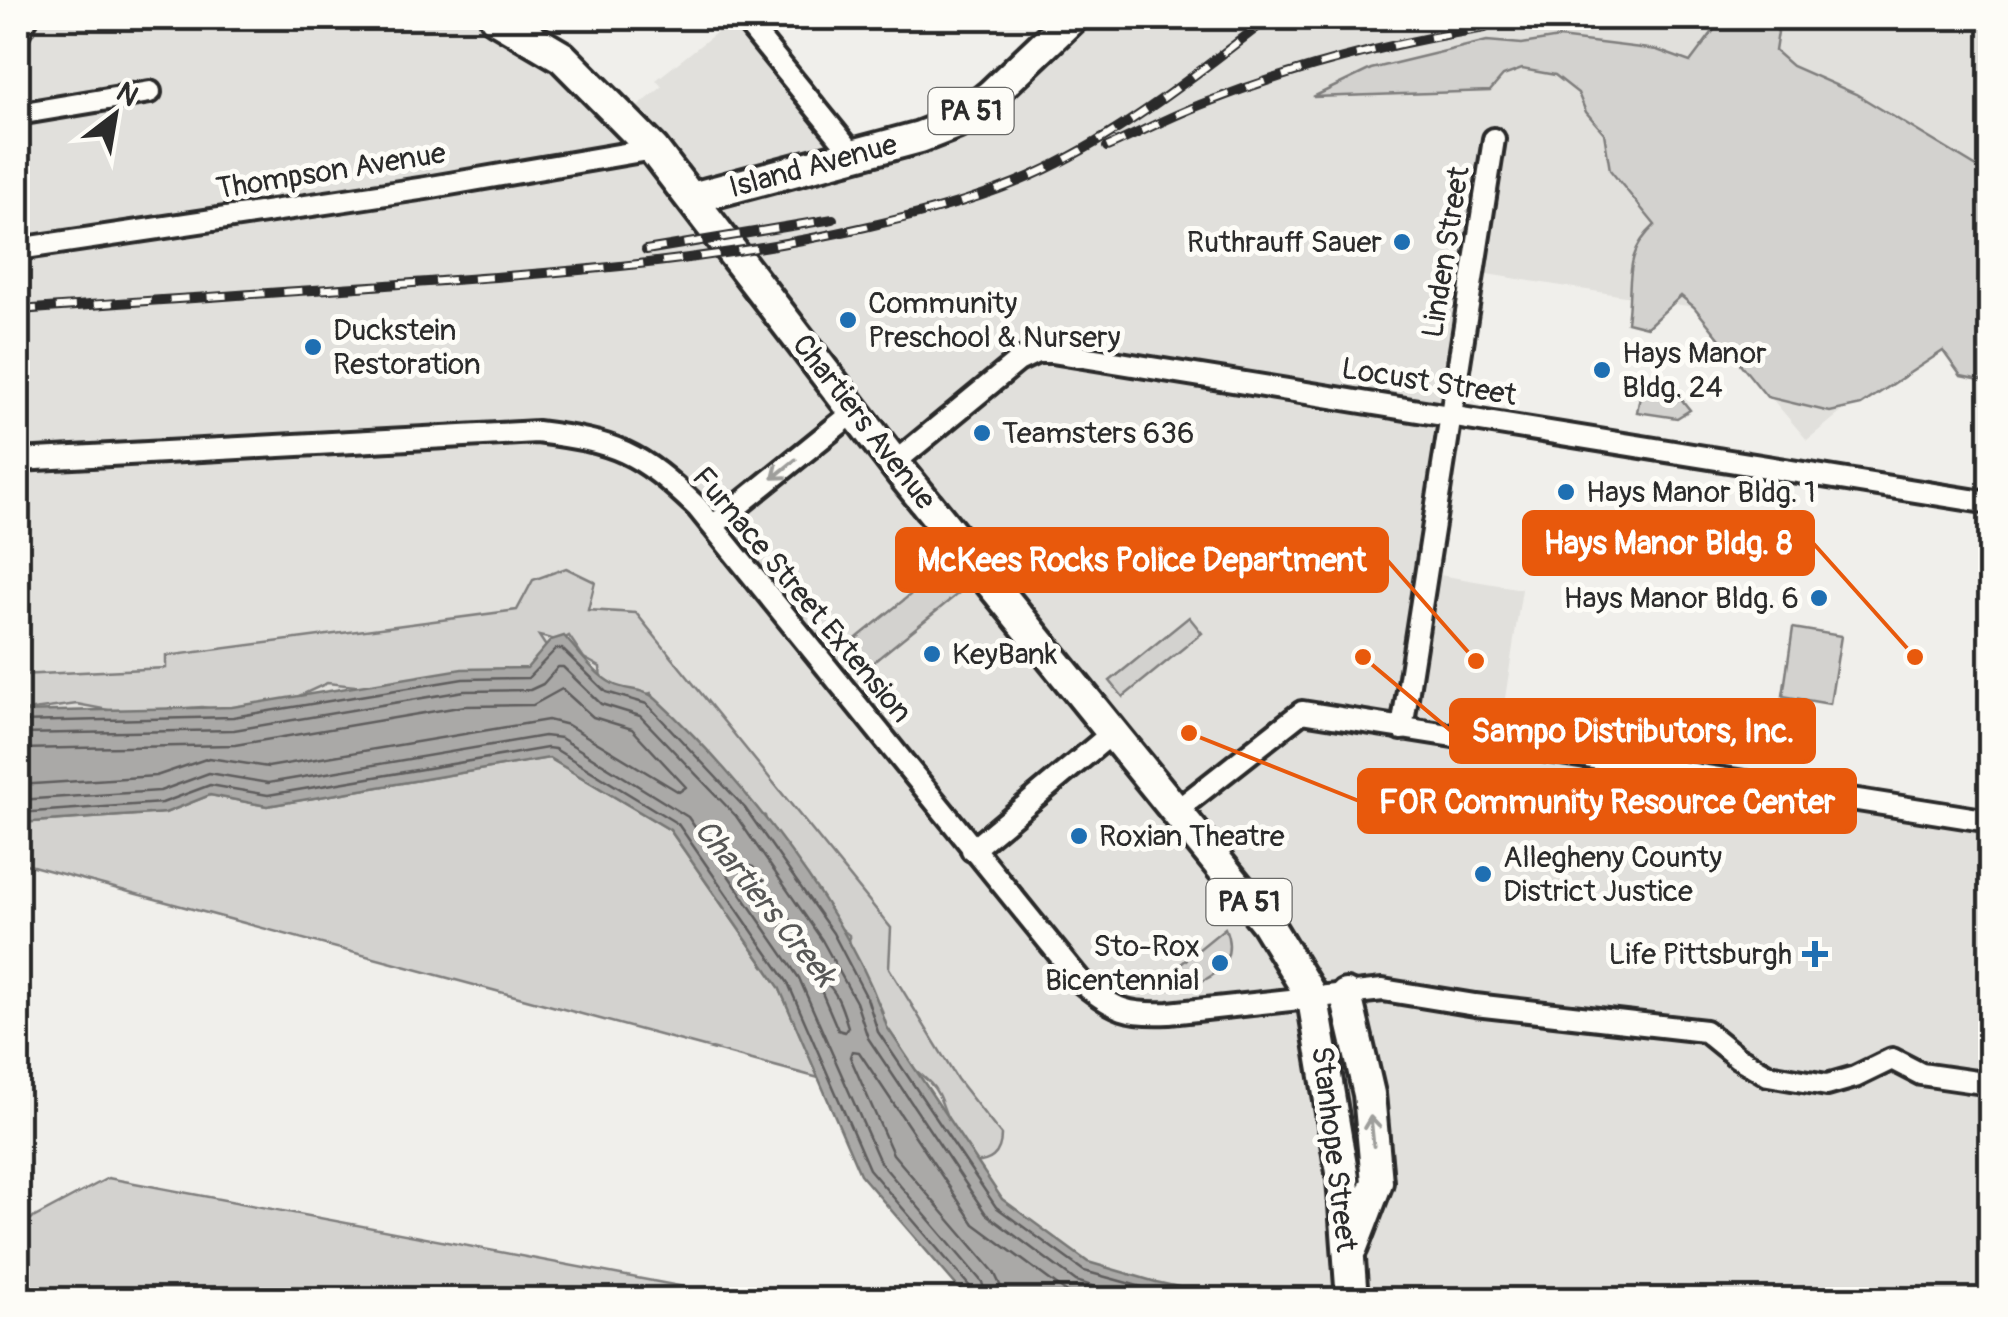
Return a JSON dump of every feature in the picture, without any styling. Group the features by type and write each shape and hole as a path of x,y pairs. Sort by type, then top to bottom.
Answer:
{"main road":[{"name":"Chartiers Avenue","path":"496,18 562,57 653,149 894,463 1266,922 1312,998"},
{"name":"Island Avenue","path":"692,198 920,137 956,123 992,95 1064,20"},
{"path":"1346,995 1369,1094 1378,1182 1352,1235"},
{"name":"Stanhope Street","path":"1312,998 1352,1235 1352,1300"}],"street":[{"path":"18,34 27,18"},
{"path":"744,18 854,155"},
{"path":"18,114 150,92"},
{"name":"Linden Street","path":"1402,729 1494,140"},
{"name":"Thompson Avenue","path":"18,249 426,188 653,149"},
{"name":"Locust Street","path":"894,463 1018,361 1037,352 1052,352 1990,503"},
{"path":"713,526 854,412"},
{"name":"Furnace Street Extension","path":"18,460 536,432 592,439 632,454 675,486 713,526 1083,984 1117,1008 1138,1014 1170,1013 1383,990 1704,1031 1736,1057 1768,1075 1827,1085 1892,1059 1921,1074 1990,1084"},
{"path":"1176,812 1302,712 1990,822"},
{"path":"972,850 1112,733"}],"shaded area":[{"path":"27,18 496,18 624,118 662,87 656,80 735,18 854,155 920,137 1072,18 1990,18 1990,292 1807,440 1694,307 1474,272 1428,573 1522,589 1498,743 1990,821 1990,1299 1228,1298 1088,1262 1003,1199 887,1027 877,994 528,668 18,743 18,34"},
{"path":"1728,18 1765,18 1778,32 1775,51 1792,66 1856,94 1990,175 1990,382 1961,376 1943,351 1861,405 1830,412 1767,397 1681,296 1647,327 1627,322 1633,258 1655,225 1610,170 1604,133 1586,112 1578,93 1555,75 1522,69 1503,76 1490,91 1313,97 1371,69 1487,41 1522,44 1559,38 1657,50 1690,62 1720,22"},
{"path":"1643,380 1669,384 1690,410 1677,418 1637,412"},
{"path":"566,568 595,582 588,610 636,613 891,928 889,968 957,1079 1001,1135 993,1157 970,1162 936,1091 905,1059 897,1041 882,1026 882,1010 865,994 850,951 849,935 833,922 771,844 765,816 737,795 718,765 705,762 688,742 691,736 677,730 651,693 635,697 601,681 600,667 584,658 569,636 560,641 539,636 553,657 552,667 384,689 327,683 256,716 202,707 124,713 77,704 18,712 18,675 166,668 166,656 517,610 533,580"},
{"path":"942,569 960,592 865,669 847,646"},
{"path":"1189,617 1202,633 1123,697 1110,681"},
{"path":"1793,628 1841,636 1830,704 1783,696"},
{"path":"549,758 670,830 779,987 819,1078 18,862 18,823 165,813 210,795 267,806"},
{"path":"1225,928 1229,946 1226,960 1205,980 1173,989 1142,988 1150,982 1154,986"},
{"path":"108,1178 748,1299 18,1299 18,1226"}],"water":[{"name":"Chartiers Creek","path":"564,636 606,680 656,699 757,808 821,895 871,985 887,1027 1002,1199 1088,1262 1228,1298 1261,1299 968,1299 860,1174 779,987 670,830 549,758 267,806 210,795 165,813 18,823 18,712 232,707 462,669 527,668 551,640"}],"railway":[{"path":"18,310 597,268 731,252 865,227 964,201 1058,163 1140,114 1269,18"},
{"path":"1107,147 1192,108 1273,79 1378,49 1485,28"},
{"path":"646,250 833,219"}],"place":[{"name":"Ruthrauff Sauer","path":"1402,242"},
{"name":"Community Preschool & Nursery","path":"848,320"},
{"name":"Duckstein Restoration","path":"313,347"},
{"name":"Hays Manor Bldg. 24","path":"1602,370"},
{"name":"Teamsters 636","path":"982,433"},
{"name":"Hays Manor Bldg. 1","path":"1566,492"},
{"name":"Hays Manor Bldg. 6","path":"1819,598"},
{"name":"KeyBank","path":"932,654"},
{"name":"Sampo Distributors, Inc.","path":"1363,657"},
{"name":"Hays Manor Bldg. 8","path":"1915,657"},
{"name":"McKees Rocks Police Department","path":"1476,661"},
{"name":"FOR Community Resource Center","path":"1189,733"},
{"name":"Roxian Theatre","path":"1079,836"},
{"name":"Allegheny County District Justice","path":"1483,874"},
{"name":"Life Pittsburgh","path":"1815,954"},
{"name":"Sto-Rox Bicentennial","path":"1220,963"}]}
